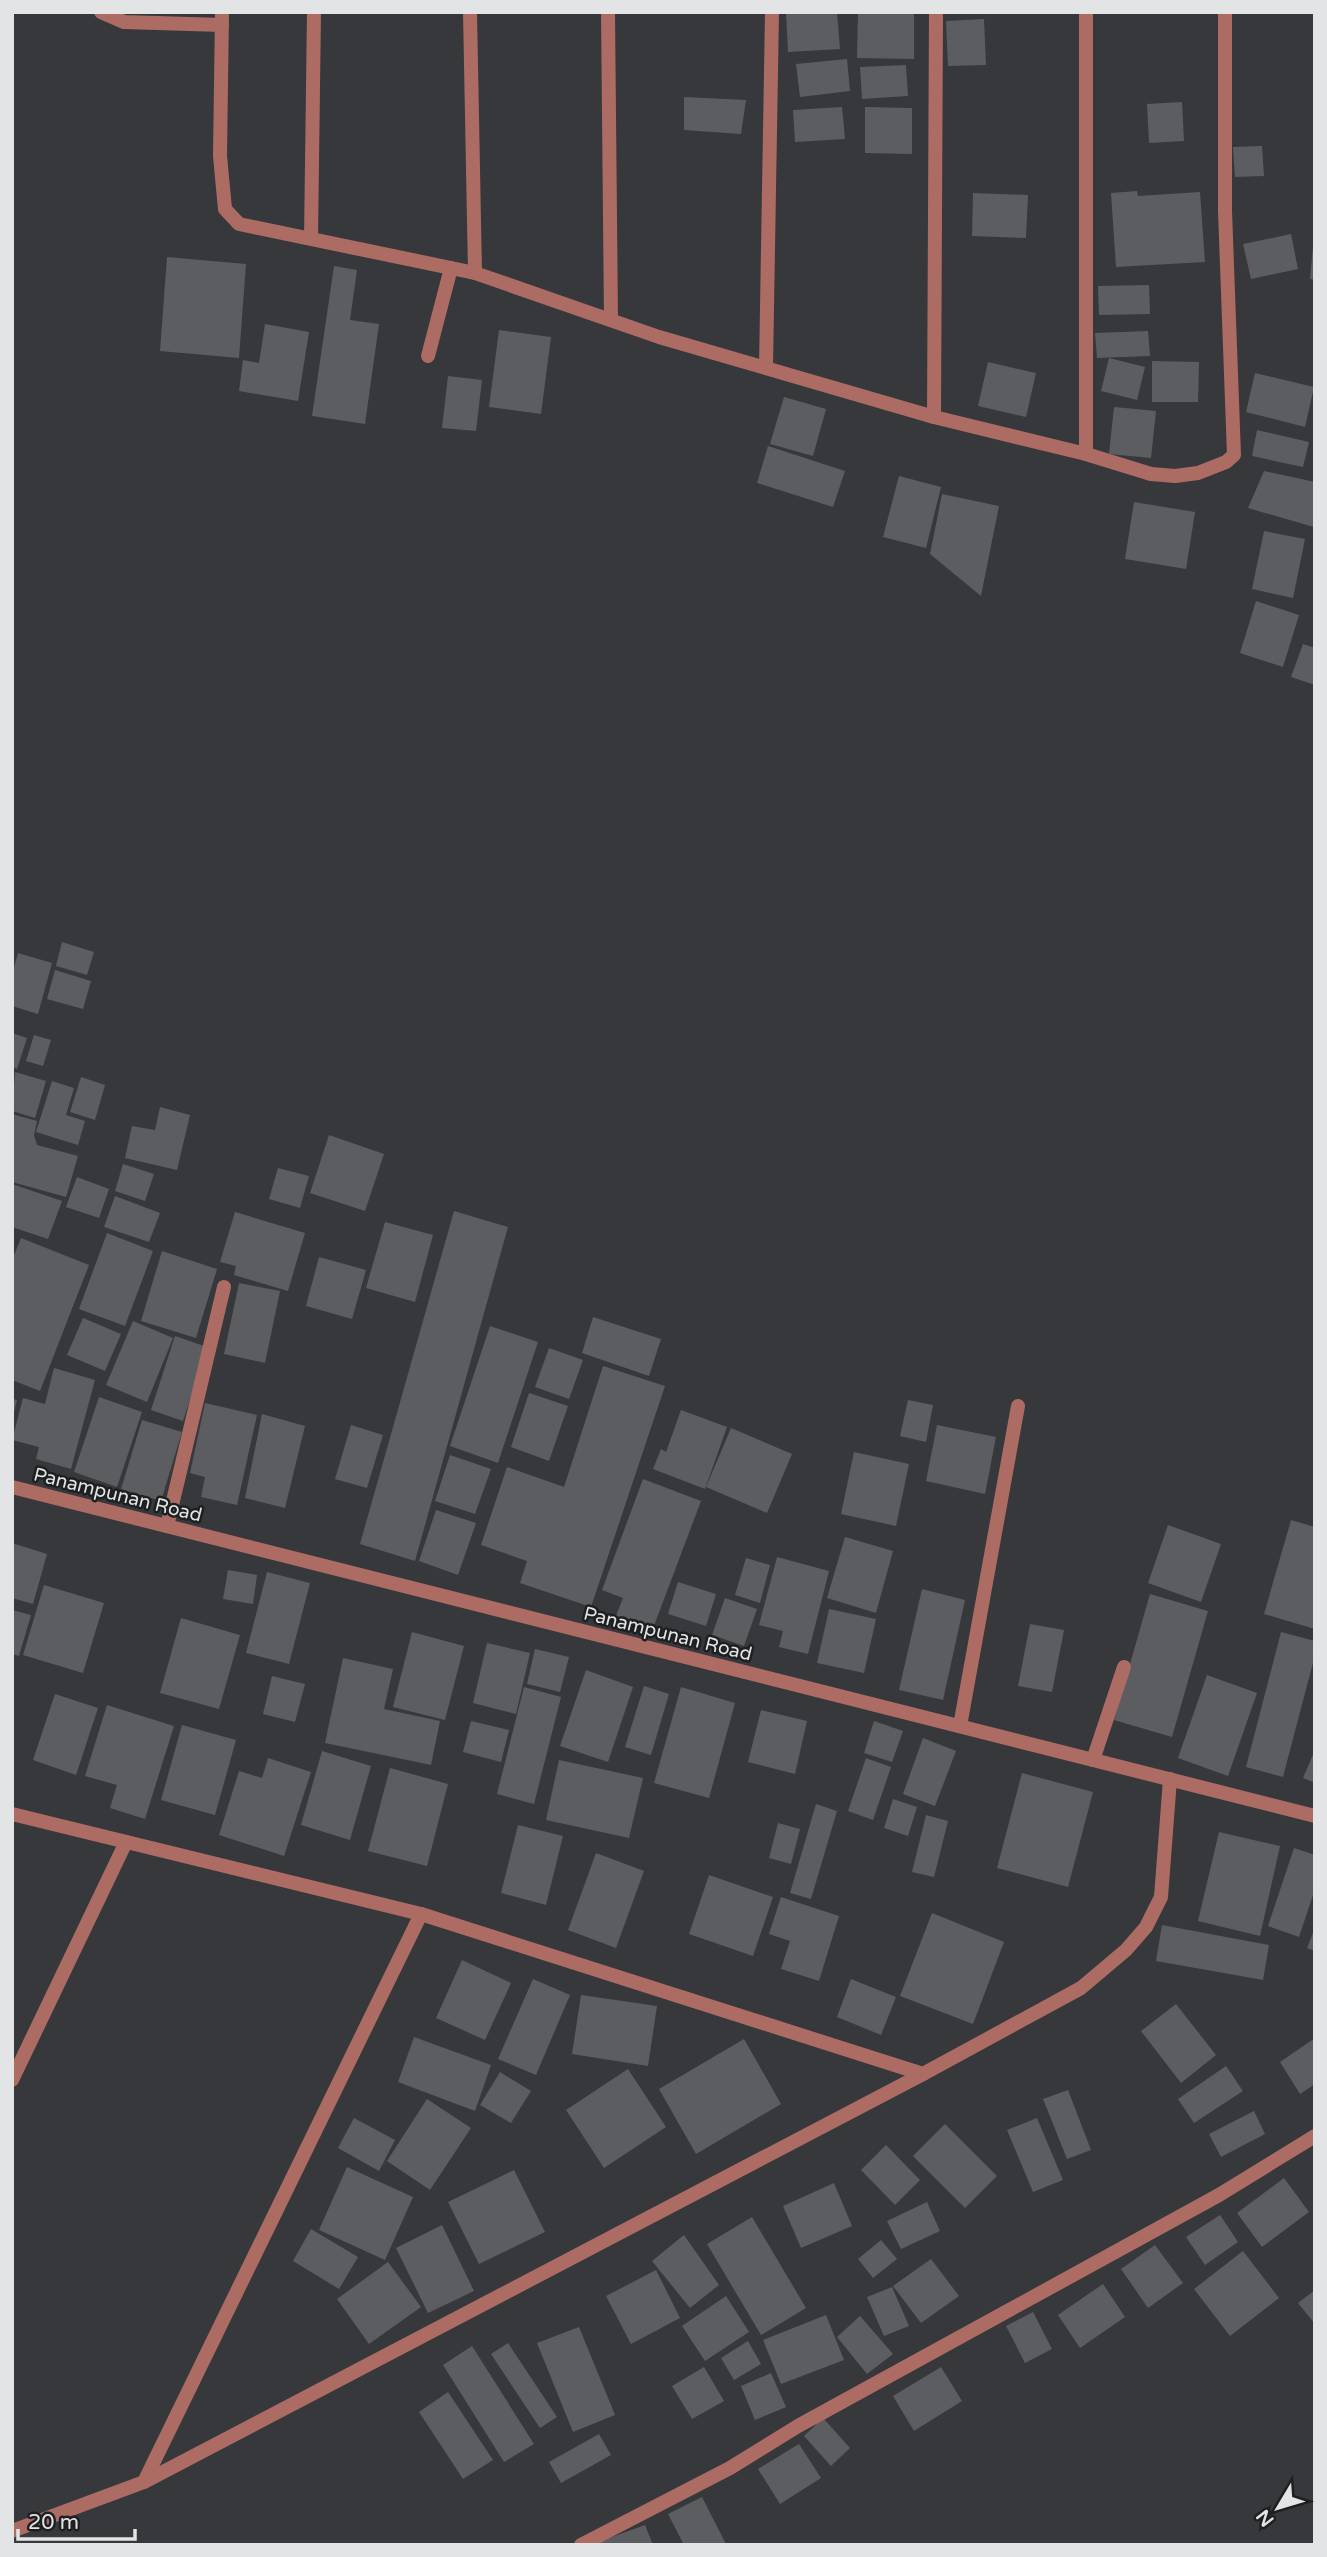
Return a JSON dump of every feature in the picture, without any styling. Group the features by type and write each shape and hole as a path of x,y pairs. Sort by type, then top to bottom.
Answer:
{"street":[{"path":"101,12 124,22 222,18 220,156 225,209 239,223 475,274 611,320 934,417 1086,454 1151,474 1175,476 1217,467 1234,455 1226,211 1225,12"},
{"path":"311,238 314,12"},
{"path":"470,12 475,274"},
{"path":"608,12 611,320"},
{"path":"766,367 772,12"},
{"path":"934,417 936,12"},
{"path":"1086,12 1086,454"},
{"path":"428,356 451,268"},
{"path":"167,1526 224,1287"},
{"path":"960,1726 1018,1406"},
{"name":"Panampunan Road","path":"12,1487 1315,1816"},
{"path":"1093,1760 1124,1667"},
{"path":"12,2531 144,2482 923,2074 1080,1988 1104,1971 1146,1927 1161,1897 1170,1779"},
{"path":"12,1814 421,1914 923,2074"},
{"path":"12,2080 125,1842"},
{"path":"144,2482 421,1914"},
{"path":"581,2545 730,2468 810,2419 1219,2195 1315,2136"}],"building":[{"path":"786,12 837,12 840,49 788,52"},
{"path":"858,12 914,12 914,59 857,58"},
{"path":"984,19 986,65 948,66 946,21"},
{"path":"847,59 850,91 800,97 796,64"},
{"path":"906,65 908,96 862,99 860,67"},
{"path":"684,97 746,100 741,134 684,130"},
{"path":"1182,102 1184,141 1149,143 1147,104"},
{"path":"842,107 845,139 795,142 793,110"},
{"path":"865,107 912,108 912,154 865,153"},
{"path":"1262,146 1264,176 1235,177 1233,147"},
{"path":"1137,191 1138,196 1200,192 1205,262 1116,267 1111,193"},
{"path":"973,193 1028,195 1026,238 972,236"},
{"path":"1291,234 1298,269 1251,279 1243,244"},
{"path":"1315,246 1315,280 1310,279"},
{"path":"167,257 246,264 239,358 160,351"},
{"path":"334,266 357,270 350,320 379,324 365,424 312,416"},
{"path":"1149,285 1150,314 1099,315 1098,286"},
{"path":"265,324 309,332 298,401 239,391 243,360 259,363"},
{"path":"499,330 551,337 541,414 489,407"},
{"path":"1148,331 1150,356 1097,358 1095,333"},
{"path":"1109,358 1145,367 1137,400 1101,391"},
{"path":"1152,361 1199,362 1198,402 1152,402"},
{"path":"988,362 1036,373 1026,417 978,406"},
{"path":"1255,373 1314,387 1305,427 1246,412"},
{"path":"448,376 482,380 476,431 442,428"},
{"path":"784,397 826,409 813,456 770,444"},
{"path":"1114,407 1156,411 1151,458 1109,454"},
{"path":"1257,430 1309,442 1303,467 1252,456"},
{"path":"768,446 845,471 833,507 757,483"},
{"path":"1264,471 1315,482 1314,527 1248,508"},
{"path":"899,476 941,487 926,548 883,537"},
{"path":"942,494 999,506 981,596 930,554"},
{"path":"1134,502 1195,512 1186,569 1125,559"},
{"path":"1264,531 1305,539 1293,598 1252,589"},
{"path":"1256,601 1299,615 1283,667 1240,653"},
{"path":"1303,644 1315,648 1315,685 1291,677"},
{"path":"62,942 94,952 87,975 56,966"},
{"path":"18,953 52,963 38,1014 12,1006 12,974"},
{"path":"55,970 91,981 83,1009 47,999"},
{"path":"12,1033 27,1038 17,1069 12,1067"},
{"path":"34,1035 51,1040 43,1066 26,1061"},
{"path":"15,1072 46,1081 35,1118 12,1111"},
{"path":"81,1077 105,1085 95,1120 70,1112"},
{"path":"52,1081 74,1088 66,1115 85,1121 78,1145 36,1132"},
{"path":"160,1107 190,1115 177,1170 125,1158 132,1126 155,1130"},
{"path":"12,1114 37,1121 34,1135 37,1145 78,1156 66,1197 12,1182"},
{"path":"329,1135 384,1154 365,1211 310,1193"},
{"path":"123,1164 154,1174 145,1201 115,1191"},
{"path":"278,1168 309,1176 300,1208 269,1199"},
{"path":"77,1177 109,1189 99,1218 66,1207"},
{"path":"12,1184 62,1201 48,1239 12,1227"},
{"path":"115,1196 160,1213 149,1242 104,1227"},
{"path":"454,1211 508,1227 415,1561 360,1544"},
{"path":"235,1212 305,1233 288,1291 234,1275 236,1266 220,1262"},
{"path":"385,1222 433,1235 415,1302 366,1288"},
{"path":"107,1233 153,1251 125,1326 79,1309"},
{"path":"21,1238 89,1265 40,1391 12,1380 12,1260"},
{"path":"162,1251 217,1269 196,1338 141,1321"},
{"path":"319,1257 366,1270 352,1319 306,1306"},
{"path":"239,1283 280,1291 265,1363 224,1354"},
{"path":"593,1317 661,1339 649,1376 582,1353"},
{"path":"83,1318 121,1334 105,1371 67,1355"},
{"path":"133,1321 173,1338 147,1402 106,1385"},
{"path":"490,1326 538,1342 498,1463 450,1446"},
{"path":"175,1336 207,1347 183,1421 151,1410"},
{"path":"549,1348 583,1360 569,1399 535,1387"},
{"path":"603,1366 665,1386 591,1607 520,1583 527,1561 481,1545 507,1467 564,1487"},
{"path":"54,1368 95,1380 71,1469 36,1459 39,1447 12,1440 23,1398 45,1404"},
{"path":"529,1393 568,1406 549,1461 511,1447"},
{"path":"99,1397 142,1412 117,1487 74,1472"},
{"path":"12,1399 17,1400 13,1416 12,1416"},
{"path":"908,1400 933,1405 926,1442 900,1436"},
{"path":"205,1403 257,1415 237,1505 201,1497 205,1477 190,1473"},
{"path":"681,1410 727,1427 705,1489 653,1469 661,1449 666,1452"},
{"path":"262,1414 305,1426 285,1508 245,1498"},
{"path":"142,1420 182,1432 161,1501 121,1489"},
{"path":"351,1425 383,1435 367,1488 335,1479"},
{"path":"937,1425 996,1437 985,1494 926,1481"},
{"path":"731,1428 792,1454 767,1513 706,1487"},
{"path":"854,1452 909,1464 896,1526 841,1514"},
{"path":"450,1455 491,1469 475,1514 435,1501"},
{"path":"643,1479 701,1501 652,1631 616,1616 623,1598 602,1590"},
{"path":"436,1510 476,1523 458,1575 419,1561"},
{"path":"1291,1520 1315,1527 1315,1629 1264,1614"},
{"path":"1168,1525 1221,1544 1201,1602 1148,1583"},
{"path":"845,1537 893,1551 876,1613 827,1598"},
{"path":"12,1543 47,1554 33,1604 12,1598"},
{"path":"777,1557 829,1571 808,1654 779,1647 783,1631 759,1625"},
{"path":"746,1558 770,1565 760,1603 735,1595"},
{"path":"228,1570 257,1575 253,1604 223,1599"},
{"path":"267,1572 310,1583 289,1664 246,1653"},
{"path":"678,1582 716,1594 706,1626 668,1614"},
{"path":"44,1585 104,1603 83,1673 23,1655"},
{"path":"922,1589 965,1600 943,1700 899,1690"},
{"path":"1150,1594 1208,1611 1172,1737 1114,1720"},
{"path":"725,1598 757,1609 744,1646 712,1635"},
{"path":"829,1609 876,1619 864,1673 817,1663"},
{"path":"12,1610 31,1615 19,1656 12,1654"},
{"path":"181,1618 240,1635 219,1709 160,1693"},
{"path":"1030,1624 1064,1630 1052,1692 1018,1686"},
{"path":"412,1632 464,1646 445,1720 393,1707"},
{"path":"1281,1632 1315,1641 1315,1655 1283,1777 1246,1767"},
{"path":"487,1643 530,1653 516,1714 473,1703"},
{"path":"535,1649 569,1657 560,1692 527,1684"},
{"path":"343,1658 393,1669 384,1709 440,1721 431,1765 325,1743"},
{"path":"586,1670 633,1687 608,1762 560,1746"},
{"path":"1207,1675 1257,1693 1228,1776 1178,1758"},
{"path":"272,1676 305,1684 295,1722 263,1714"},
{"path":"644,1686 669,1694 651,1755 625,1747"},
{"path":"524,1687 561,1697 534,1804 497,1794"},
{"path":"681,1687 735,1703 709,1798 654,1783"},
{"path":"55,1694 98,1708 76,1775 33,1760"},
{"path":"107,1705 174,1726 145,1819 110,1808 117,1785 85,1776"},
{"path":"761,1710 807,1721 795,1774 748,1762"},
{"path":"471,1721 509,1730 501,1762 463,1752"},
{"path":"874,1721 903,1731 892,1762 864,1753"},
{"path":"182,1725 236,1740 215,1815 161,1800"},
{"path":"923,1738 956,1751 935,1806 903,1794"},
{"path":"1315,1750 1315,1783 1303,1778"},
{"path":"322,1751 371,1766 350,1840 301,1825"},
{"path":"268,1758 311,1772 284,1856 219,1835 239,1771 262,1778"},
{"path":"866,1758 891,1767 873,1820 848,1811"},
{"path":"559,1760 643,1778 629,1838 546,1820"},
{"path":"390,1768 448,1784 427,1866 368,1851"},
{"path":"1022,1773 1093,1792 1068,1887 997,1868"},
{"path":"893,1799 917,1807 908,1836 884,1828"},
{"path":"816,1804 837,1811 811,1899 790,1893"},
{"path":"926,1815 948,1821 934,1877 912,1872"},
{"path":"778,1823 800,1829 791,1864 769,1858"},
{"path":"518,1825 563,1836 546,1905 501,1893"},
{"path":"1219,1832 1280,1846 1260,1936 1198,1921"},
{"path":"1294,1848 1315,1855 1315,1889 1299,1937 1268,1926"},
{"path":"596,1853 644,1871 616,1948 568,1930"},
{"path":"709,1875 773,1897 753,1956 689,1934"},
{"path":"781,1897 839,1916 819,1981 781,1969 790,1941 769,1934"},
{"path":"932,1913 1004,1942 973,2024 900,1996"},
{"path":"1162,1925 1269,1945 1263,1980 1156,1961"},
{"path":"1315,1928 1315,1951 1307,1948"},
{"path":"462,1960 511,1983 485,2040 436,2018"},
{"path":"533,1979 570,1995 536,2075 498,2059"},
{"path":"851,1979 896,1997 881,2035 837,2017"},
{"path":"581,1995 657,2006 648,2066 572,2054"},
{"path":"1176,2004 1216,2055 1181,2083 1141,2031"},
{"path":"414,2037 491,2065 475,2111 398,2082"},
{"path":"1315,2038 1315,2084 1300,2094 1280,2062"},
{"path":"744,2039 781,2104 696,2154 659,2089"},
{"path":"1226,2066 1243,2091 1194,2123 1178,2099"},
{"path":"628,2069 666,2127 604,2168 566,2110"},
{"path":"500,2072 531,2091 511,2123 480,2105"},
{"path":"1068,2090 1091,2150 1067,2159 1043,2099"},
{"path":"427,2099 471,2128 430,2190 387,2161"},
{"path":"1254,2111 1265,2134 1221,2157 1209,2134"},
{"path":"354,2118 395,2140 379,2171 338,2148"},
{"path":"1037,2118 1063,2180 1033,2192 1007,2130"},
{"path":"945,2124 997,2176 965,2208 913,2156"},
{"path":"886,2145 920,2180 895,2205 861,2170"},
{"path":"347,2167 413,2197 385,2260 319,2230"},
{"path":"514,2170 545,2232 479,2264 448,2202"},
{"path":"1284,2178 1309,2212 1262,2247 1237,2213"},
{"path":"834,2183 852,2226 801,2248 783,2206"},
{"path":"927,2202 940,2231 901,2249 887,2221"},
{"path":"1220,2215 1238,2242 1205,2265 1186,2237"},
{"path":"752,2217 806,2308 761,2335 707,2244"},
{"path":"442,2225 474,2291 428,2313 396,2248"},
{"path":"311,2229 358,2257 339,2289 293,2261"},
{"path":"684,2235 719,2285 690,2308 652,2261"},
{"path":"881,2240 897,2259 873,2278 858,2259"},
{"path":"1155,2245 1183,2283 1148,2308 1121,2269"},
{"path":"1243,2251 1279,2298 1230,2336 1194,2289"},
{"path":"931,2259 959,2296 921,2323 893,2286"},
{"path":"388,2262 421,2307 369,2344 337,2299"},
{"path":"656,2270 680,2318 631,2344 606,2296"},
{"path":"1103,2284 1125,2317 1080,2348 1058,2315"},
{"path":"892,2287 909,2326 884,2336 867,2297"},
{"path":"1315,2290 1315,2324 1298,2303"},
{"path":"726,2296 749,2332 705,2361 682,2326"},
{"path":"1033,2312 1052,2349 1025,2363 1006,2326"},
{"path":"826,2315 844,2360 781,2384 763,2340"},
{"path":"860,2316 893,2354 867,2374 837,2337"},
{"path":"579,2327 615,2415 573,2432 537,2343"},
{"path":"748,2341 761,2364 734,2380 721,2358"},
{"path":"508,2343 557,2417 540,2428 491,2354"},
{"path":"472,2346 534,2444 504,2462 443,2365"},
{"path":"704,2367 724,2401 692,2419 672,2386"},
{"path":"941,2367 962,2401 914,2431 893,2396"},
{"path":"771,2373 786,2407 755,2420 741,2386"},
{"path":"448,2392 493,2460 463,2479 419,2412"},
{"path":"823,2418 850,2448 831,2466 804,2436"},
{"path":"599,2434 611,2455 561,2483 549,2462"},
{"path":"799,2444 821,2478 780,2504 758,2469"},
{"path":"702,2497 726,2544 724,2545 684,2545 668,2514"},
{"path":"645,2525 653,2545 599,2545 598,2542"}]}
